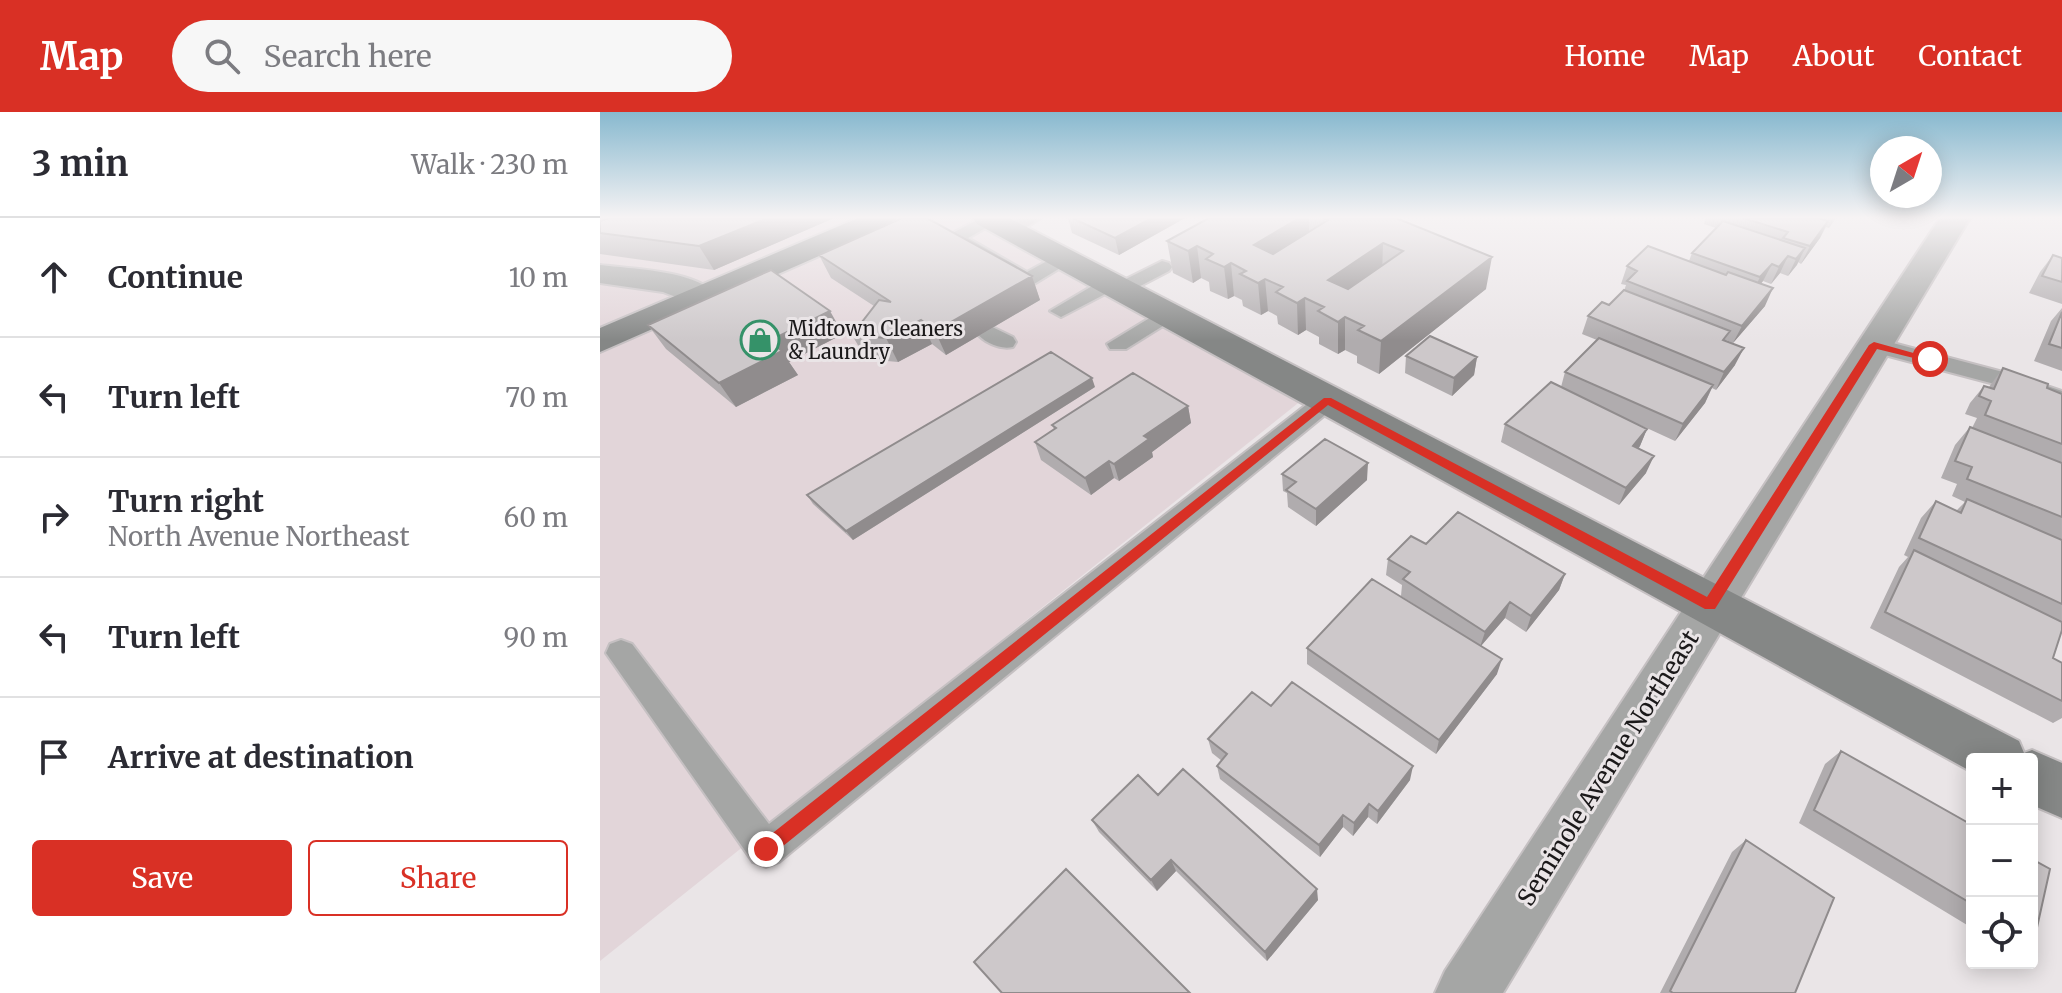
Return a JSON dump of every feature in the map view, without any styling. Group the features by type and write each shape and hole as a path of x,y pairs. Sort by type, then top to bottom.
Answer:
{"main road":[{"path":"600,341 802,259"},
{"path":"1065,259 1989,753"},
{"path":"2038,779 2062,792"}],"street":[{"name":"Seminole Avenue Northeast","path":"1467,993 1929,259"},
{"path":"600,274 669,284 690,289 702,297"}],"lane":[{"path":"1011,259 1027,280 1066,308 1162,267"},
{"path":"1027,280 1065,259"},
{"path":"1118,344 1166,314"},
{"path":"1874,345 2010,381 2062,399"},
{"path":"621,653 766,849 1328,400"}],"shaded area":[{"path":"600,259 1065,259 1312,392 600,961"}],"building":[{"path":"825,259 1001,259 1032,276 935,331 921,320 886,338 852,335 879,300 891,302"},
{"path":"1206,259 1359,259 1328,280 1348,289 1391,259 1489,259 1381,341 1358,330 1364,326 1345,317 1338,322 1318,311 1324,307 1305,298 1297,303 1276,292 1283,287 1265,279 1258,283 1240,274 1246,271 1231,263 1224,267"},
{"path":"1634,259 1683,259 1773,288 1742,326 1627,281 1637,271 1627,266"},
{"path":"1709,259 1785,259 1779,267 1772,264 1760,277"},
{"path":"2051,259 2062,259 2062,282 2042,276"},
{"path":"771,270 830,311 769,341 782,351 719,383 648,325"},
{"path":"1624,290 1730,331 1723,340 1744,348 1724,372 1588,316 1602,302 1609,305"},
{"path":"2062,312 2062,348 2049,344"},
{"path":"1430,336 1477,357 1454,378 1406,356"},
{"path":"1599,338 1713,385 1683,424 1565,372"},
{"path":"1051,352 1092,378 846,531 807,495"},
{"path":"2003,368 2048,384 2047,388 2062,394 2062,444 1985,415 1991,401 1979,396 1984,386 1994,389"},
{"path":"1133,373 1188,406 1144,436 1149,439 1114,464 1109,461 1085,478 1035,442 1056,428 1052,425"},
{"path":"1551,382 1647,429 1633,446 1654,456 1626,488 1505,424"},
{"path":"1970,427 2062,463 2062,517 1967,479 1972,467 1955,461"},
{"path":"1325,439 1368,463 1316,509 1286,490 1296,482 1282,474"},
{"path":"1967,499 2062,540 2062,604 1919,538 1936,501 1961,513"},
{"path":"1458,512 1565,574 1531,616 1510,602 1485,632 1403,579 1410,572 1388,559 1411,536 1426,544"},
{"path":"1914,550 2062,622 2053,658 2062,663 2062,701 1885,612"},
{"path":"1372,579 1502,659 1439,740 1307,648"},
{"path":"1292,682 1413,766 1378,811 1369,804 1354,823 1343,815 1319,845 1217,766 1227,754 1208,739 1252,692 1271,706"},
{"path":"1841,751 1966,822 1966,900 1814,810"},
{"path":"1183,769 1317,889 1265,952 1171,860 1151,880 1092,820 1138,775 1158,795"},
{"path":"1746,840 1834,898 1795,993 1673,993 1670,991"},
{"path":"2038,862 2050,869 2038,923"},
{"path":"1066,869 1190,993 1002,993 974,962"}],"place":[{"name":"Midtown Cleaners & Laundry","path":"760,340"}],"route":[{"path":"766,849 1328,400 1710,605 1874,345 1930,359"}]}
